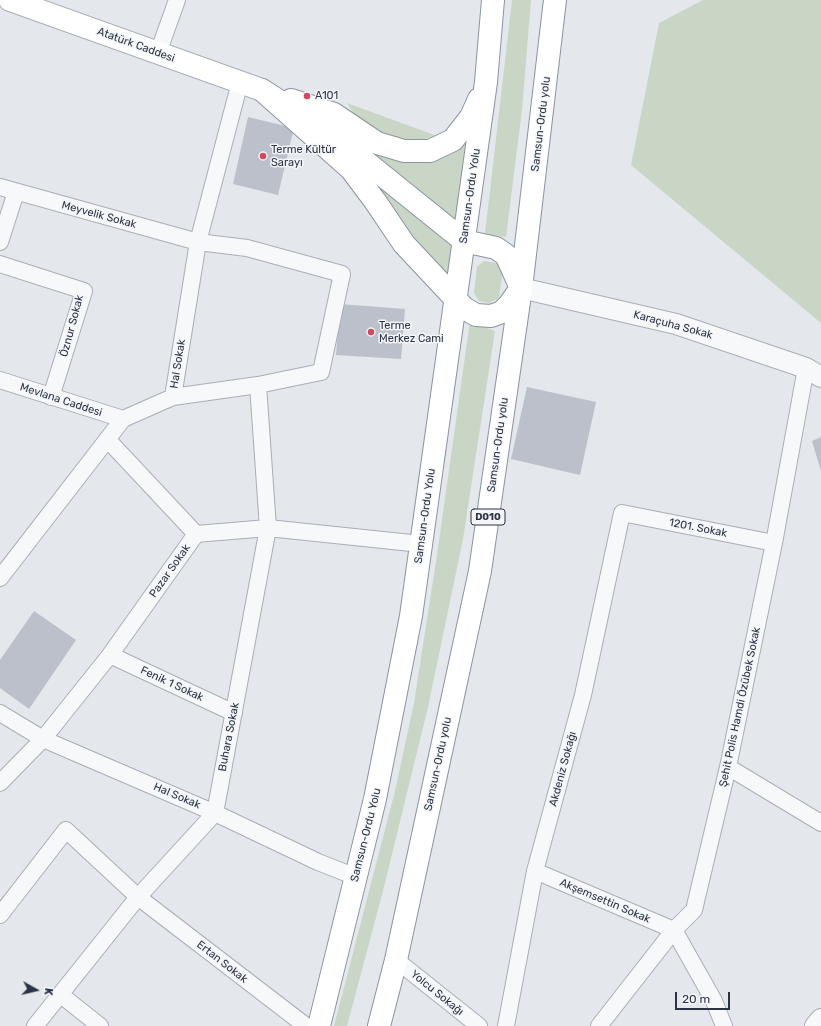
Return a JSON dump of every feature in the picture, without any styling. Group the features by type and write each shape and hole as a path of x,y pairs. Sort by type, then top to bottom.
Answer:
{"main road":[{"name":"Atatürk Caddesi","path":"10,0 262,90"},
{"name":"Samsun-Ordu Yolu","path":"319,1026 380,776 411,616 486,82 493,0"},
{"name":"Samsun-Ordu yolu","path":"379,1026 396,960 480,571 520,288 552,38 555,0"},
{"path":"262,90 334,114 377,143 404,151 430,151 453,140 471,116 486,82"},
{"path":"262,90 335,138 464,241 496,248 506,255 520,288 509,305 502,312 490,316 476,315 464,308 404,244 351,169 262,90"}],"street":[{"path":"158,53 177,0"},
{"name":"Hal Sokak","path":"0,578 6,557 123,419 173,397 198,242 240,82"},
{"name":"Meyvelik Sokak","path":"0,187 198,242 247,248 342,274 321,372 258,385"},
{"path":"0,242 16,192"},
{"name":"Öznur Sokak","path":"0,264 84,291 51,396"},
{"name":"Karaçuha Sokak","path":"520,288 676,324 814,372"},
{"name":"Şehit Polis Hamdi Özübek Sokak","path":"599,1026 674,930 694,910 728,767 774,543 814,372"},
{"name":"Mevlana Caddesi","path":"0,380 123,419"},
{"path":"173,397 258,385"},
{"name":"Buhara Sokak","path":"215,813 268,528 258,385"},
{"path":"107,439 196,534"},
{"name":"1201. Sokak","path":"622,513 774,543"},
{"name":"Akdeniz Sokağı","path":"506,1026 535,871 583,696 622,513"},
{"name":"Pazar Sokak","path":"0,783 43,739 110,655 196,534 268,528 421,544"},
{"name":"Fenik 1 Sokak","path":"110,655 234,713"},
{"name":"Hal Sokak","path":"0,712 43,739 215,813 318,862 356,877"},
{"path":"728,767 821,823"},
{"path":"35,1026 138,897 215,813"},
{"name":"Ertan Sokak","path":"0,915 66,830 138,897 306,1026"},
{"name":"Akşemsettin Sokak","path":"535,871 674,930"},
{"path":"674,930 714,1001 724,1026"},
{"name":"Yolcu Sokağı","path":"396,960 479,1026"},
{"path":"61,995 100,1026"},
{"path":"815,1026 821,1019"}],"green space":[{"path":"512,0 531,0 522,110 506,237 485,234"},
{"path":"703,0 821,0 821,323 631,165 659,23"},
{"path":"347,103 437,136 408,143 372,130 354,114"},
{"path":"471,117 456,299 375,201 384,178 335,137 430,151"},
{"path":"484,261 496,263 503,269 499,298 489,303 479,301 474,293 477,267"},
{"path":"470,321 495,331 463,539 428,707 383,891 347,1026 334,1026 395,791 414,703 437,555"}],"building":[{"name":"Terme Kültür Sarayı","path":"248,117 294,128 278,195 233,184"},
{"name":"Terme Merkez Cami","path":"340,304 405,309 401,359 336,355"},
{"path":"527,387 596,402 580,475 511,459"},
{"path":"821,437 821,471 812,441"},
{"path":"34,611 76,640 29,709 0,688 0,660"}],"place":[{"name":"A101","path":"307,96"},
{"name":"Terme Kültür Sarayı","path":"263,156"},
{"name":"Terme Merkez Cami","path":"371,332"}]}
